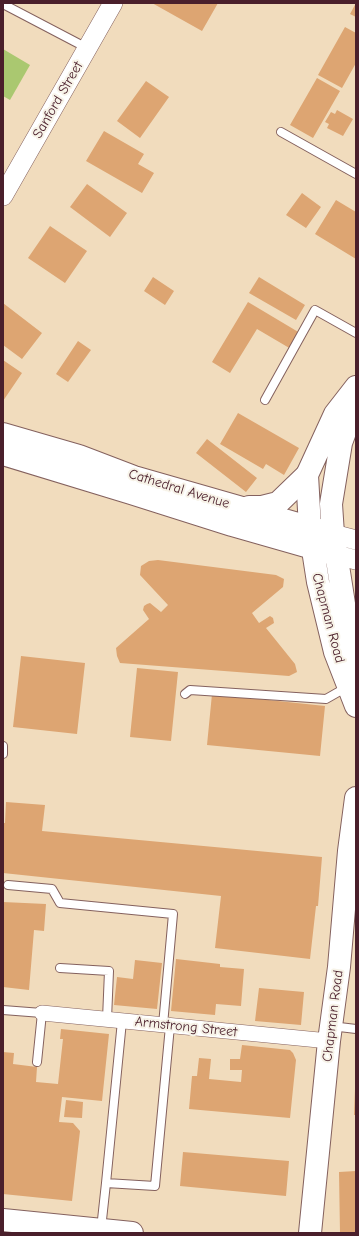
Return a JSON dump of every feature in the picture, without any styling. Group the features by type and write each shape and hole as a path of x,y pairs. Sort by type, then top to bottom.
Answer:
{"main road":[{"path":"238,507 262,508 278,503 307,475 335,414 356,387"},
{"name":"Chapman Road","path":"354,690 351,615 346,558 332,534 331,504 341,443 356,402"},
{"name":"Cathedral Avenue","path":"3,434 79,456 134,477 332,534"},
{"name":"Cathedral Avenue","path":"3,454 312,549 346,558"},
{"name":"Chapman Road","path":"307,475 312,549 318,582 335,652 354,690"},
{"name":"Chapman Road","path":"310,1233 330,1034 346,924 352,866 356,798"},
{"path":"3,1220 132,1233"}],"street":[{"name":"Sanford Street","path":"3,196 112,3"},
{"name":"Cathedral Avenue","path":"332,534 356,540"},
{"name":"Armstrong Street","path":"42,1013 166,1026 330,1034"}],"lane":[{"path":"3,4 87,48"},
{"path":"281,132 356,174"},
{"path":"265,400 315,310 356,332"},
{"path":"185,694 190,690 326,699 354,690"},
{"path":"3,746 3,754"},
{"path":"8,885 52,889 60,903 173,914 155,1186 106,1183"},
{"path":"60,968 109,971 107,1019"},
{"path":"3,1010 42,1013 37,1062"},
{"path":"101,1230 122,1021"},
{"path":"330,1034 356,1029"}],"green space":[{"path":"3,49 30,65 10,100 3,96"}],"building":[{"path":"152,3 218,3 202,31"},
{"path":"356,3 356,17 350,14"},
{"path":"345,27 356,33 356,63 342,88 318,75"},
{"path":"317,78 340,91 313,138 290,125"},
{"path":"146,81 169,97 140,138 117,121"},
{"path":"337,110 353,119 343,136 327,128 329,124 325,122 331,112 335,114"},
{"path":"104,131 144,154 138,164 154,173 142,193 86,161"},
{"path":"87,184 127,213 110,237 70,207"},
{"path":"302,193 321,207 306,228 286,215"},
{"path":"336,200 356,212 356,259 315,234"},
{"path":"50,226 87,251 65,283 28,258"},
{"path":"153,277 174,291 165,305 144,291"},
{"path":"259,277 305,305 296,320 249,293"},
{"path":"248,302 300,333 291,349 257,329 230,373 212,362"},
{"path":"3,303 42,333 22,359 3,345"},
{"path":"78,341 91,350 68,382 56,374"},
{"path":"3,360 22,373 3,401"},
{"path":"238,413 299,448 284,475 266,464 263,469 220,444"},
{"path":"207,439 257,478 246,492 196,453"},
{"path":"158,560 276,575 284,579 283,587 252,613 259,623 270,616 273,618 274,623 266,628 295,664 297,672 289,676 120,663 116,648 149,619 143,610 144,606 150,603 161,612 168,605 140,575 141,566 149,561"},
{"path":"21,656 85,663 77,734 13,727"},
{"path":"137,668 178,672 171,741 130,737"},
{"path":"212,694 325,706 320,756 207,745"},
{"path":"6,802 45,805 42,831 322,857 318,906 316,906 310,959 215,948 221,896 3,873 3,823 5,823"},
{"path":"3,902 46,904 44,931 34,930 29,990 3,987"},
{"path":"176,959 220,964 220,967 244,969 241,1006 216,1004 215,1015 171,1011"},
{"path":"135,960 162,963 157,1009 114,1005 117,977 133,979"},
{"path":"259,988 304,992 301,1025 255,1021"},
{"path":"61,1029 109,1034 102,1101 62,1097 59,1122 73,1123 80,1131 72,1201 3,1194 3,1052 14,1053 13,1064 37,1067 36,1082 58,1084 63,1039 60,1039"},
{"path":"242,1045 290,1050 293,1053 296,1060 290,1118 189,1109 192,1076 197,1076 199,1058 211,1059 209,1079 241,1082 242,1070 230,1070 230,1059 240,1059"},
{"path":"355,1089 356,1115 354,1115"},
{"path":"66,1100 83,1102 82,1118 64,1117"},
{"path":"183,1152 289,1161 286,1196 180,1186"},
{"path":"356,1171 356,1233 340,1233 339,1172"}]}
